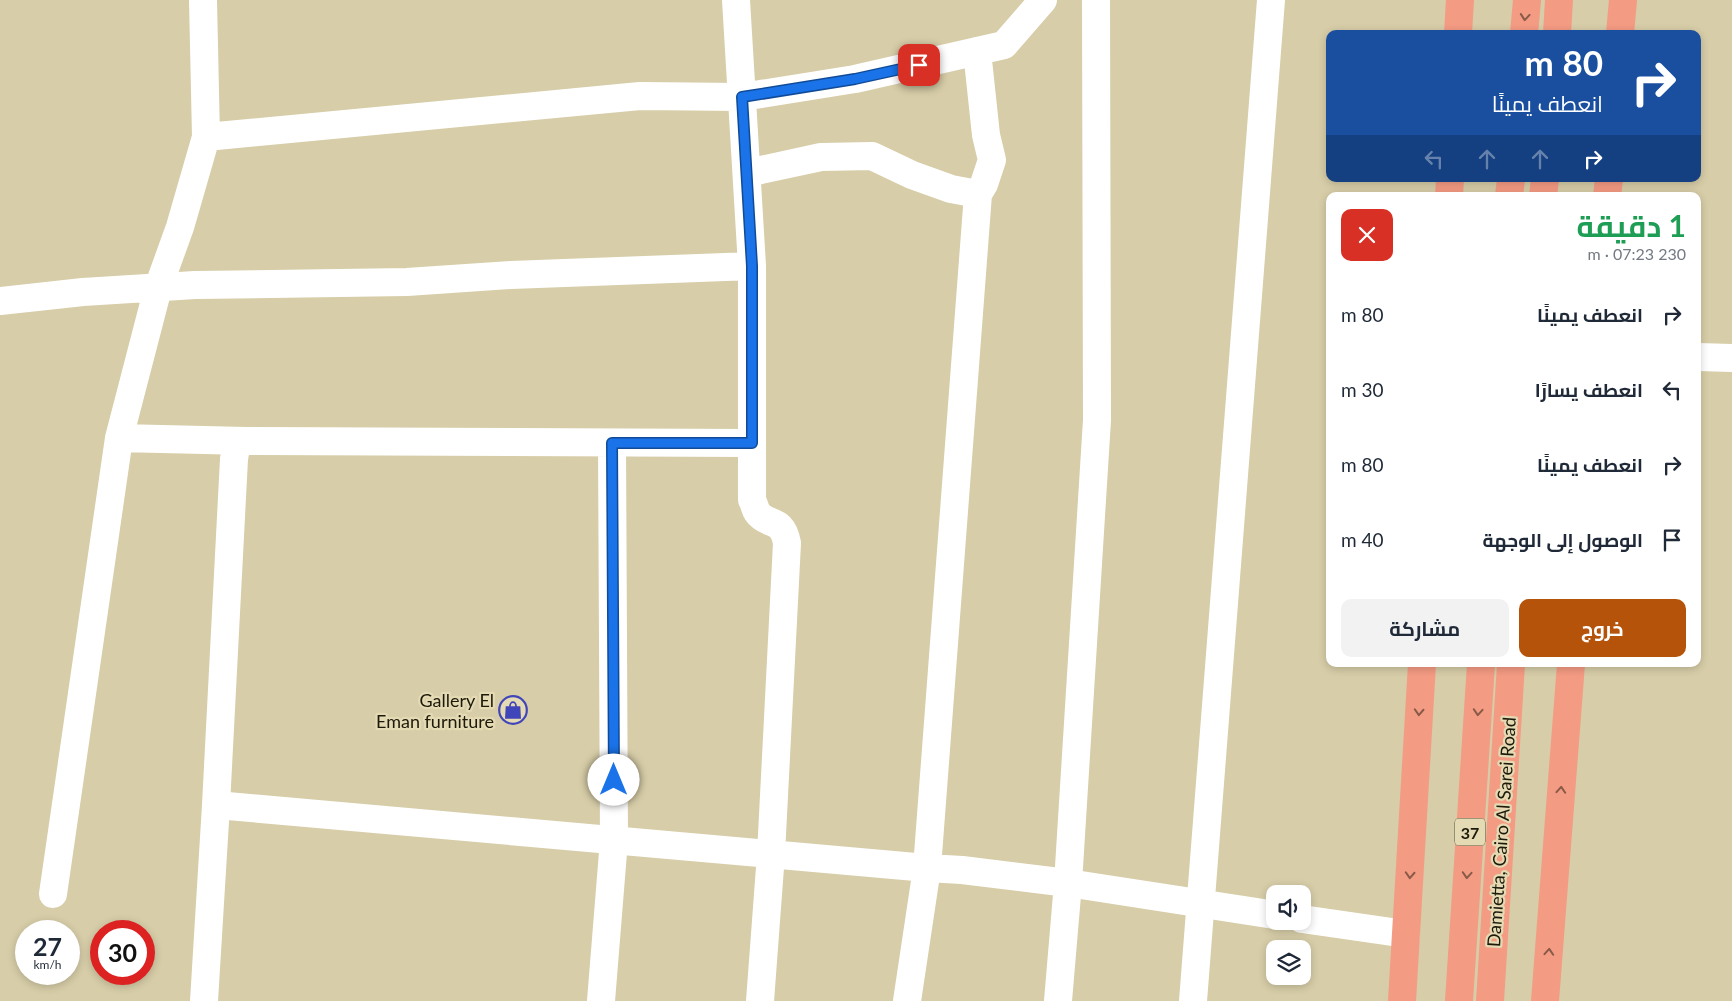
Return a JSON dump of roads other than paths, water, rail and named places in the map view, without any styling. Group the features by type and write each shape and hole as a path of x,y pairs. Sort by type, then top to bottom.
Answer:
{"highway":[{"path":"1524,30 1527,0"},
{"path":"1557,30 1559,0"},
{"path":"1620,30 1622,1"},
{"path":"1402,1001 1422,667"},
{"name":"Damietta, Cairo Al Sarei Road","path":"1459,1001 1481,667"},
{"name":"Damietta, Cairo Al Sarei Road","path":"1490,1001 1511,667"},
{"path":"1545,1001 1571,667"}],"street":[{"path":"53,894 119,438 158,288 180,227 206,137 204,0"},
{"path":"736,0 752,266 752,500 757,512 785,532 787,543 771,854 760,1001"},
{"path":"206,137 640,96 742,97 855,79 1004,44 1043,0"},
{"path":"1058,1001 1068,883 1097,420 1096,0"},
{"path":"1193,1001 1271,0"},
{"path":"907,1001 927,868 978,194 984,184 992,160 986,135 978,51"},
{"path":"747,173 820,157 872,156 912,175 950,189 978,194"},
{"path":"0,301 83,292 158,288 271,283 407,282 511,275 752,266"},
{"path":"1701,357 1732,358"},
{"path":"119,438 236,441 752,443"},
{"path":"204,1001 236,441"},
{"path":"601,1001 614,840 612,443"},
{"path":"216,805 962,870 1068,883 1266,914"},
{"path":"1311,920 1406,934"}],"place":[{"name":"Gallery El Eman furniture","path":"513,710"}]}
